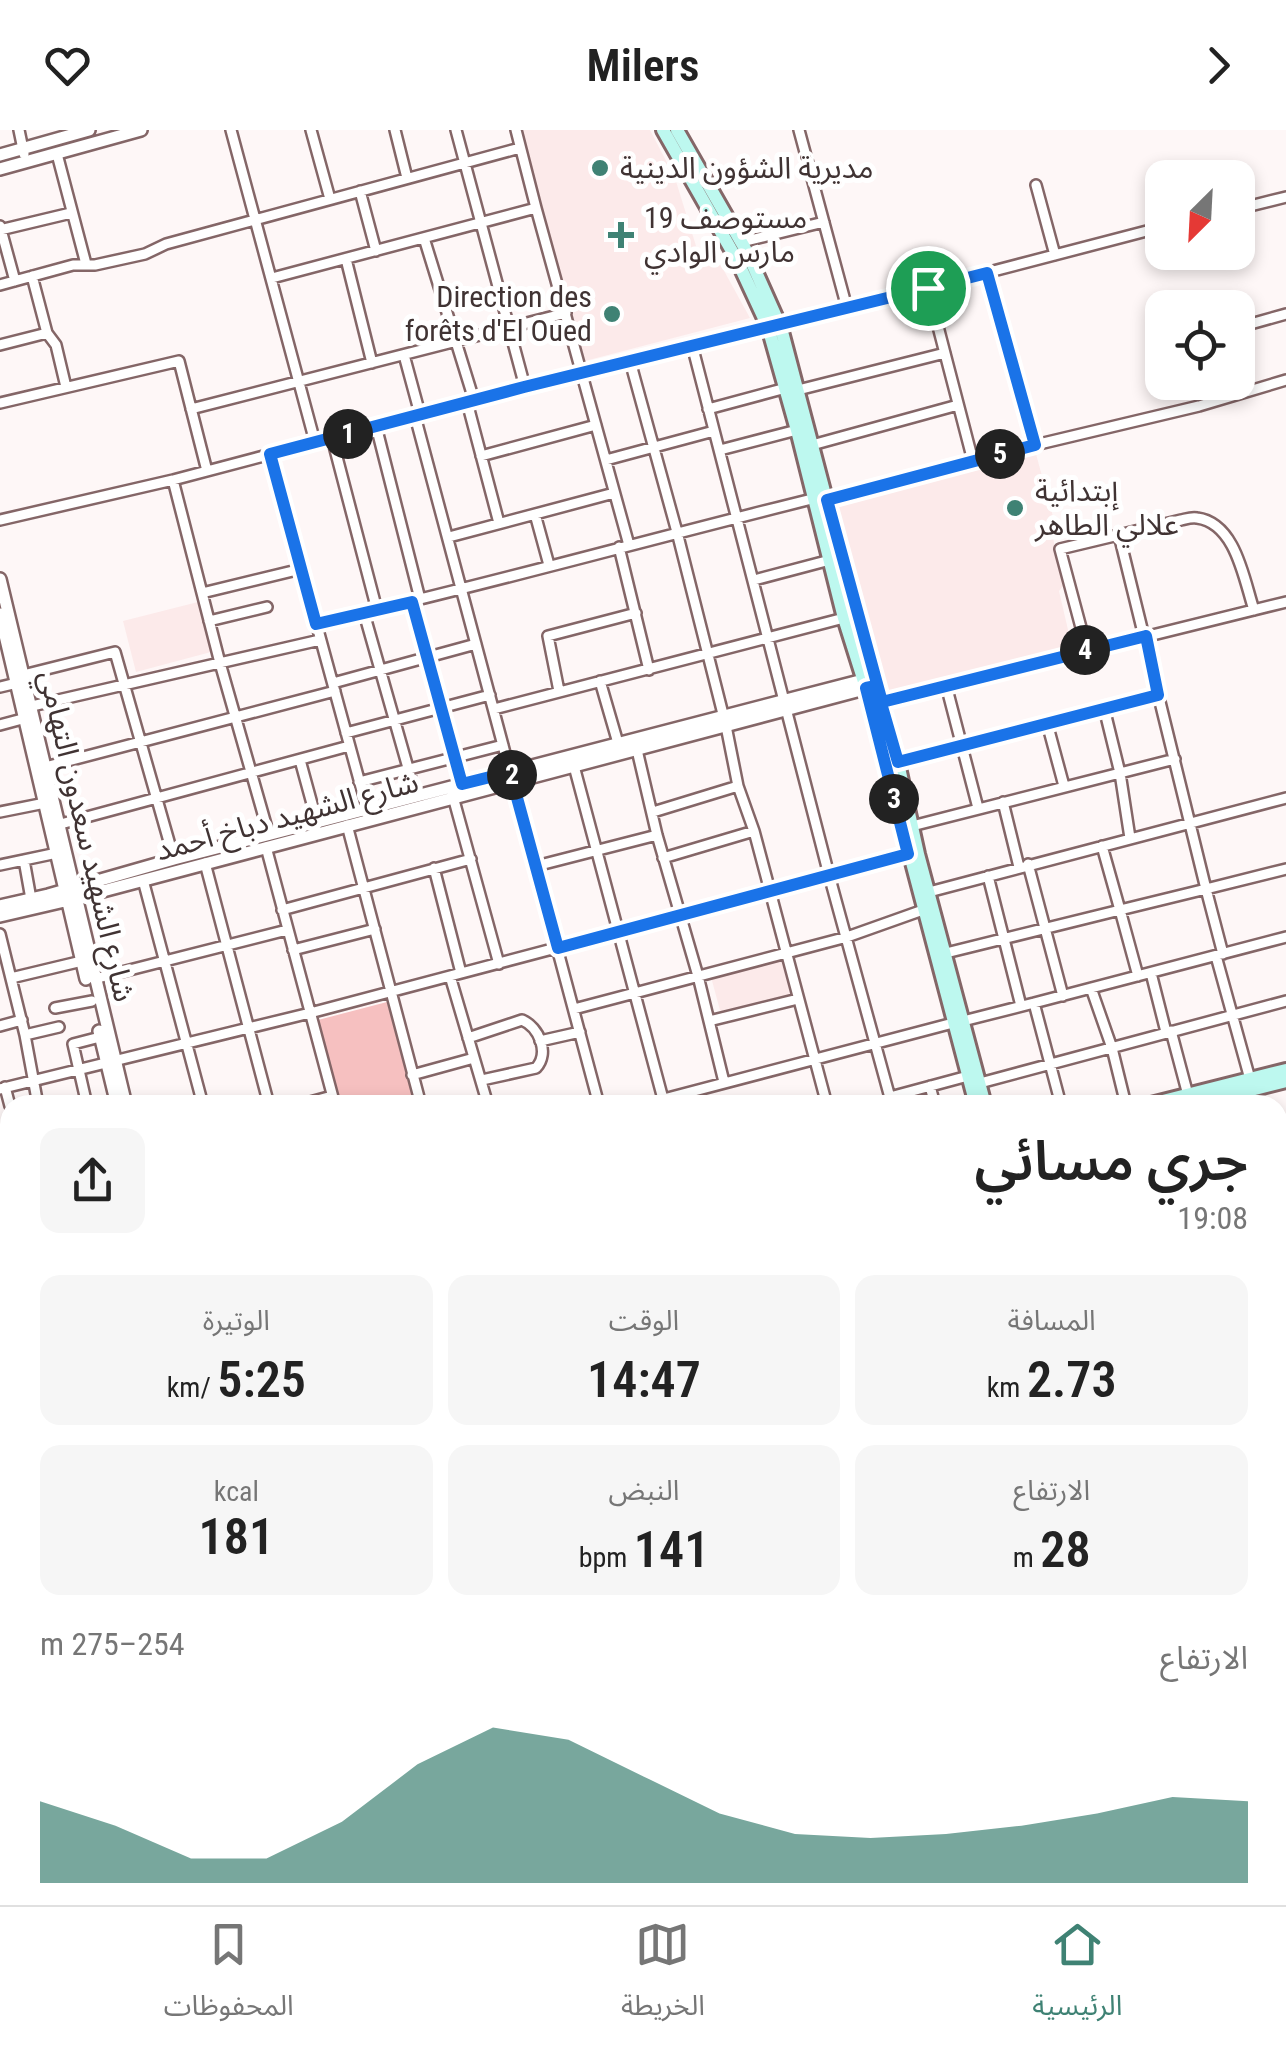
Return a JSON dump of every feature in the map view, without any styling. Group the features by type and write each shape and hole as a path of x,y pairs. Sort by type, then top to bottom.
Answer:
{"main road":[{"path":"664,130 774,326"},
{"path":"677,130 763,284 812,445 830,560 844,618 870,683 882,702 898,762 946,953 958,1022"},
{"path":"792,389 798,430 821,499 870,683 908,854 981,1095"},
{"path":"1212,1095 1286,1070"},
{"path":"974,1079 975,1095"},
{"path":"1224,1095 1286,1080"}],"street":[{"path":"19,130 26,162"},
{"path":"0,169 141,130"},
{"path":"231,130 315,442"},
{"path":"311,130 330,199"},
{"path":"394,130 407,178"},
{"path":"456,130 524,387"},
{"path":"516,130 606,460 649,670"},
{"path":"799,130 846,308"},
{"path":"0,155 84,131"},
{"path":"0,285 73,265 95,265 145,254 166,244 520,148"},
{"path":"57,154 86,264"},
{"path":"1036,185 1055,255"},
{"path":"360,191 376,250"},
{"path":"1255,205 1286,197"},
{"path":"272,278 536,208"},
{"path":"15,281 0,229 71,213"},
{"path":"742,242 824,222"},
{"path":"0,520 173,480 524,387 1145,231"},
{"path":"424,238 457,342 499,524"},
{"path":"346,258 372,363"},
{"path":"987,273 1035,445"},
{"path":"32,276 66,387"},
{"path":"928,288 972,462"},
{"path":"191,409 566,313"},
{"path":"1255,323 1286,314"},
{"path":"0,345 48,333"},
{"path":"692,345 828,874 890,1095"},
{"path":"708,409 944,352"},
{"path":"404,356 596,1095"},
{"path":"0,403 179,360 207,471"},
{"path":"630,361 678,532 738,786 754,831 824,1095"},
{"path":"1255,389 1286,380"},
{"path":"316,624 1218,400"},
{"path":"812,445 958,405"},
{"path":"481,456 596,425"},
{"path":"376,426 427,658 455,757 455,789 470,859 499,964"},
{"path":"720,450 798,430"},
{"path":"606,460 714,432"},
{"path":"332,438 376,610"},
{"path":"270,454 366,809"},
{"path":"173,480 332,1095"},
{"path":"449,537 614,493"},
{"path":"535,514 549,565"},
{"path":"1086,650 1060,550 1180,520 1198,518 1217,527 1234,546 1254,610"},
{"path":"1119,535 1250,1079"},
{"path":"754,580 830,560"},
{"path":"202,593 301,569"},
{"name":"شارع الشهيد سعدون التهامي","path":"0,579 2,609 45,767 55,825 94,979 115,1095"},
{"path":"882,702 1286,602"},
{"path":"209,621 268,606"},
{"path":"364,613 416,796"},
{"path":"559,691 548,636 636,613"},
{"path":"494,708 844,618"},
{"path":"0,725 125,686 320,640"},
{"path":"45,767 236,717 476,644"},
{"path":"0,686 115,652 174,859"},
{"path":"600,680 618,743"},
{"name":"شارع الشهيد دباخ أحمد","path":"512,777 618,743 725,721 870,683"},
{"path":"946,685 978,808"},
{"path":"346,734 490,694"},
{"path":"898,762 1158,695"},
{"path":"1104,708 1130,838"},
{"name":"شارع الشهيد سعدون التهامي","path":"30,714 45,803 55,825 56,853 72,894 82,962 100,1037 122,1095"},
{"name":"شارع الشهيد دباخ أحمد","path":"0,906 144,880 205,863 316,822 416,796 574,766 725,721"},
{"path":"1047,723 1064,786"},
{"path":"359,782 504,745"},
{"path":"55,825 349,746"},
{"path":"637,750 724,1082"},
{"path":"912,826 1175,759"},
{"path":"300,760 316,822"},
{"path":"574,766 662,1095"},
{"path":"653,812 738,786"},
{"name":"شارع الشهيد دباخ أحمد","path":"0,916 174,859 348,825 455,789"},
{"path":"929,892 1286,798"},
{"path":"1003,802 1063,996"},
{"path":"0,812 45,803"},
{"path":"348,825 418,1095"},
{"path":"664,858 754,831"},
{"path":"536,866 657,834"},
{"path":"1102,846 1138,976"},
{"path":"0,865 56,853"},
{"path":"3,1088 391,992 908,854"},
{"path":"282,910 470,859"},
{"path":"24,860 31,899"},
{"path":"205,863 266,1095"},
{"path":"434,868 462,973"},
{"path":"946,953 1286,868"},
{"path":"988,876 1021,1006"},
{"path":"144,880 200,1095"},
{"path":"574,1009 848,937 923,910"},
{"path":"293,950 376,929"},
{"path":"94,979 288,930"},
{"path":"0,934 7,974 26,1035 36,1095"},
{"path":"677,1095 1286,937"},
{"path":"7,974 82,962"},
{"path":"1152,973 1168,1032 1192,1095"},
{"path":"450,976 486,1095"},
{"path":"1091,988 1124,1095"},
{"path":"709,1021 798,999"},
{"path":"55,1008 92,1001"},
{"path":"907,1095 930,1086 1050,1064 1286,1001"},
{"path":"1034,1002 1058,1095"},
{"path":"0,1026 22,1020"},
{"path":"468,1038 522,1020 533,1026 540,1041 544,1056 536,1068 482,1080"},
{"path":"26,1035 59,1027"},
{"path":"540,1041 580,1032"},
{"path":"84,1095 73,1044 100,1037"},
{"path":"412,1075 474,1058"},
{"path":"930,1086 932,1095"}],"shaded area":[{"path":"515,130 650,130 675,178 701,262 717,258 750,318 585,361"},
{"path":"1036,454 1057,531 1052,533 1063,586 1059,591 1072,647 885,696 837,505"},
{"path":"198,602 211,652 136,672 123,621"},
{"path":"781,959 791,996 721,1014 711,977"},
{"path":"387,1002 412,1095 338,1095 318,1020"}],"place":[{"name":"مديرية الشؤون الدينية","path":"600,168"},
{"name":"مستوصف 19 مارس الوادي","path":"621,235"},
{"name":"Direction des forêts d'El Oued","path":"612,314"},
{"name":"إبتدائية علالي الطاهر","path":"1015,508"}],"route":[{"path":"987,273 1035,445 827,500 882,702 1146,636 1158,695 898,762 876,686 866,688 908,854 558,948 510,772 462,784 412,602 316,624 270,454 928,288 987,273"}]}
